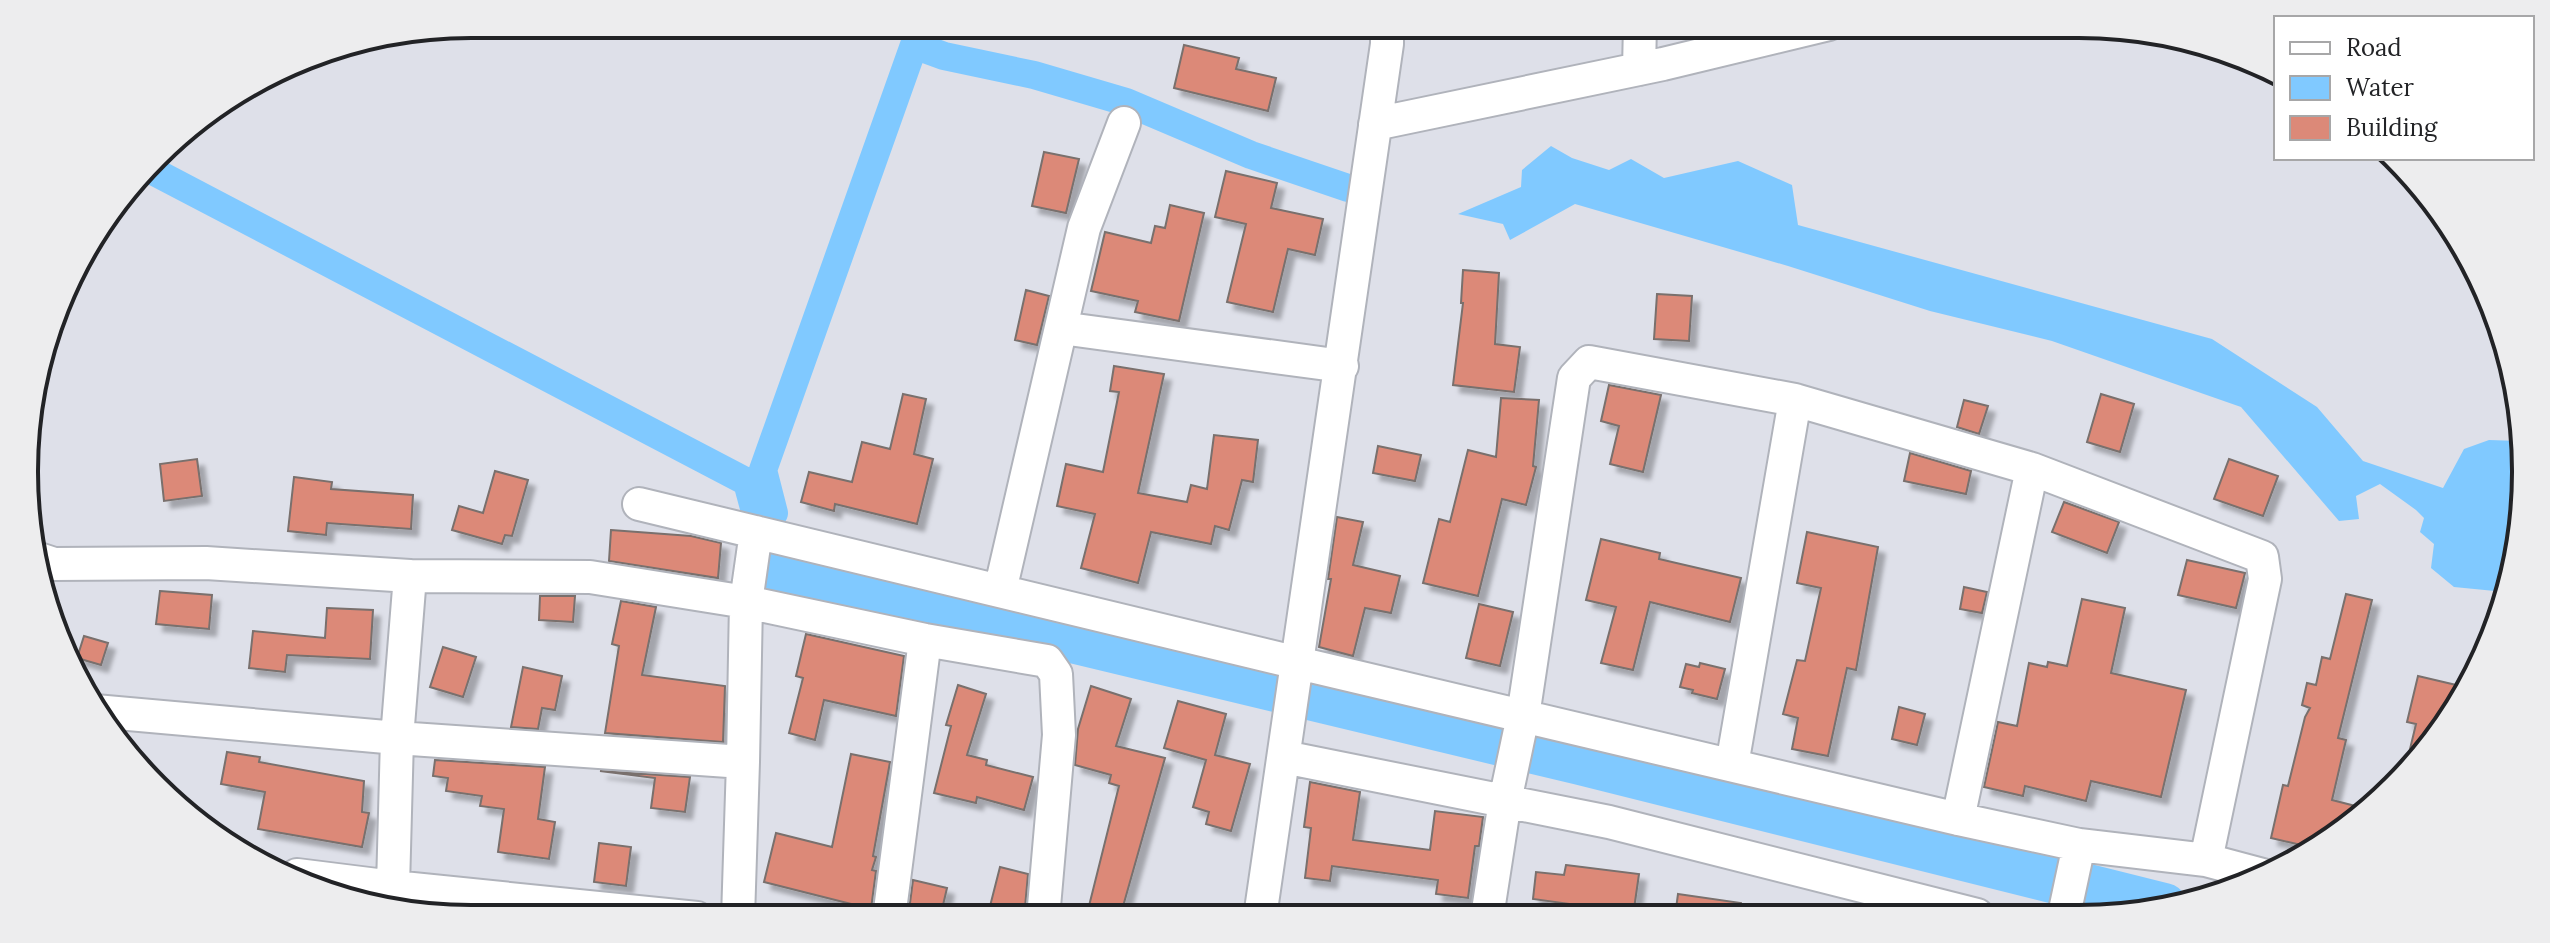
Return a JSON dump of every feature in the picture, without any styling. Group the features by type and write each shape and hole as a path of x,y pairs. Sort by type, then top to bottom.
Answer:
{"street":[{"path":"1262,905 1387,38"},
{"path":"1639,69 1640,38"},
{"path":"1375,124 1639,69 1770,38"},
{"path":"1000,591 1084,228 1124,123"},
{"path":"1061,328 1342,366"},
{"path":"1489,905 1505,801 1523,716 1574,378 1589,362 1795,400 2032,469 2262,557 2265,579 2206,860"},
{"path":"1732,765 1795,400"},
{"path":"1958,819 2032,469"},
{"path":"639,504 1958,819 2079,845 2206,860 2247,871"},
{"path":"738,905 746,602 756,532"},
{"path":"47,562 206,563 410,576 590,577 746,602 925,640 1047,661 1056,674 1059,735 1044,905"},
{"path":"393,898 397,738 410,576"},
{"path":"891,905 925,640"},
{"path":"111,712 397,738 743,762"},
{"path":"1284,757 1609,822 1937,905"},
{"path":"2066,905 2079,845"},
{"path":"356,889 392,898"},
{"path":"395,898 499,905"}],"water":[{"path":"1551,146 1572,158 1609,170 1631,159 1664,178 1738,161 1792,185 1798,225 2212,339 2317,407 2363,461 2443,488 2464,449 2489,440 2511,441 2511,500 2504,556 2495,591 2454,587 2431,568 2434,544 2420,532 2424,518 2380,484 2356,496 2359,519 2339,521 2241,407 2052,341 1930,311 1575,204 1510,240 1503,224 1458,214 1521,187 1522,170"}],"building":[{"path":"1184,45 1239,58 1236,69 1276,78 1268,111 1174,88"},
{"path":"1044,152 1079,159 1066,213 1032,206"},
{"path":"1226,171 1277,183 1271,208 1323,219 1315,255 1288,249 1273,312 1227,302 1246,224 1215,217"},
{"path":"1170,205 1204,213 1179,321 1135,312 1138,301 1091,291 1105,232 1151,243 1155,226 1165,228"},
{"path":"1463,270 1499,273 1495,344 1520,347 1514,392 1453,385 1463,303"},
{"path":"1026,290 1049,296 1037,345 1015,340"},
{"path":"1657,294 1692,296 1689,341 1654,339"},
{"path":"1114,366 1164,374 1138,493 1187,502 1191,485 1207,489 1214,435 1258,440 1253,482 1242,480 1229,530 1215,526 1211,544 1151,532 1138,583 1081,568 1095,514 1057,506 1066,464 1103,472 1119,392 1110,391"},
{"path":"1609,385 1661,395 1643,472 1610,464 1619,426 1601,421"},
{"path":"903,394 926,399 914,454 933,459 917,524 835,504 834,511 801,502 809,472 852,482 862,442 890,449"},
{"path":"2101,394 2134,404 2120,452 2087,442"},
{"path":"1501,398 1539,400 1533,466 1536,467 1526,505 1502,499 1478,596 1423,583 1439,519 1450,522 1468,450 1496,457"},
{"path":"1964,400 1988,406 1979,434 1957,427"},
{"path":"1378,446 1421,455 1415,481 1373,473"},
{"path":"1910,453 1971,471 1966,494 1904,481"},
{"path":"197,459 202,496 164,501 160,464"},
{"path":"2229,459 2278,476 2263,516 2214,499"},
{"path":"495,471 528,480 512,536 505,535 502,544 452,530 459,506 483,513"},
{"path":"294,477 332,482 331,489 413,495 411,529 327,523 326,535 288,531"},
{"path":"2064,502 2119,522 2107,553 2052,532"},
{"path":"1337,517 1363,522 1353,565 1400,576 1391,613 1365,608 1353,656 1319,647 1331,579 1328,579"},
{"path":"611,530 691,536 721,543 718,578 609,561"},
{"path":"1807,532 1878,547 1856,670 1847,668 1828,756 1792,749 1798,718 1783,714 1797,660 1805,661 1821,588 1797,583"},
{"path":"1601,539 1660,553 1659,559 1741,578 1730,622 1650,602 1633,670 1601,663 1616,607 1586,600"},
{"path":"2187,560 2245,573 2236,608 2178,595"},
{"path":"1964,587 1987,592 1982,613 1960,609"},
{"path":"160,591 212,595 209,629 156,624"},
{"path":"2346,594 2372,600 2338,738 2346,740 2332,800 2354,806 2299,844 2271,838 2283,785 2288,786 2310,708 2302,705 2307,683 2316,685 2322,657 2330,659"},
{"path":"540,596 575,596 573,622 539,620"},
{"path":"2082,599 2125,608 2111,673 2186,690 2161,797 2091,781 2086,801 2025,786 2023,796 1984,787 1998,722 2017,726 2029,663 2047,667 2048,662 2067,666"},
{"path":"621,601 656,607 642,675 725,686 723,742 605,733 619,646 612,644"},
{"path":"1479,604 1513,612 1500,666 1466,658"},
{"path":"327,608 373,610 370,659 287,655 285,672 249,668 253,631 325,638"},
{"path":"806,634 904,656 896,716 824,700 815,740 789,733 803,678 796,676"},
{"path":"84,636 108,643 101,665 81,659 79,653"},
{"path":"443,647 476,657 463,697 430,687"},
{"path":"1700,663 1725,669 1717,699 1680,687 1686,664 1699,667"},
{"path":"523,667 562,676 555,710 542,708 538,729 511,727"},
{"path":"2418,676 2456,685 2410,750 2416,724 2407,722"},
{"path":"958,685 986,694 967,755 987,760 986,765 1033,777 1024,810 977,797 976,803 934,793 951,726 946,725"},
{"path":"1091,686 1131,699 1116,746 1165,758 1123,905 1089,905 1119,786 1109,783 1111,775 1075,765 1078,729"},
{"path":"1178,701 1226,714 1215,755 1250,764 1231,831 1206,824 1209,812 1193,807 1206,760 1164,748"},
{"path":"1899,707 1925,714 1917,745 1892,739"},
{"path":"227,752 260,757 259,762 364,781 362,812 369,813 362,847 258,829 265,792 221,784"},
{"path":"851,754 890,762 873,856 876,857 872,870 876,871 872,905 855,905 764,882 776,833 832,847"},
{"path":"435,760 545,767 538,819 555,822 549,859 498,852 504,809 480,806 482,796 446,791 448,778 433,776"},
{"path":"600,771 690,777 685,812 651,808 655,778"},
{"path":"1310,782 1360,792 1353,840 1430,850 1435,811 1483,817 1479,846 1475,846 1468,898 1436,894 1438,880 1332,866 1330,881 1305,878 1311,828 1304,827"},
{"path":"599,843 631,847 626,886 594,882"},
{"path":"1566,865 1639,874 1635,905 1577,905 1533,899 1536,872 1564,875"},
{"path":"1000,867 1028,874 1025,905 990,905"},
{"path":"913,880 947,888 943,905 910,905"},
{"path":"1678,894 1741,903 1741,905 1676,905"}],"waterway":[{"path":"157,173 747,482 754,508 774,513 763,470 914,45 944,56 1034,75 1126,102 1251,155 1348,188"},
{"path":"781,569 1580,761 2138,901"}]}
